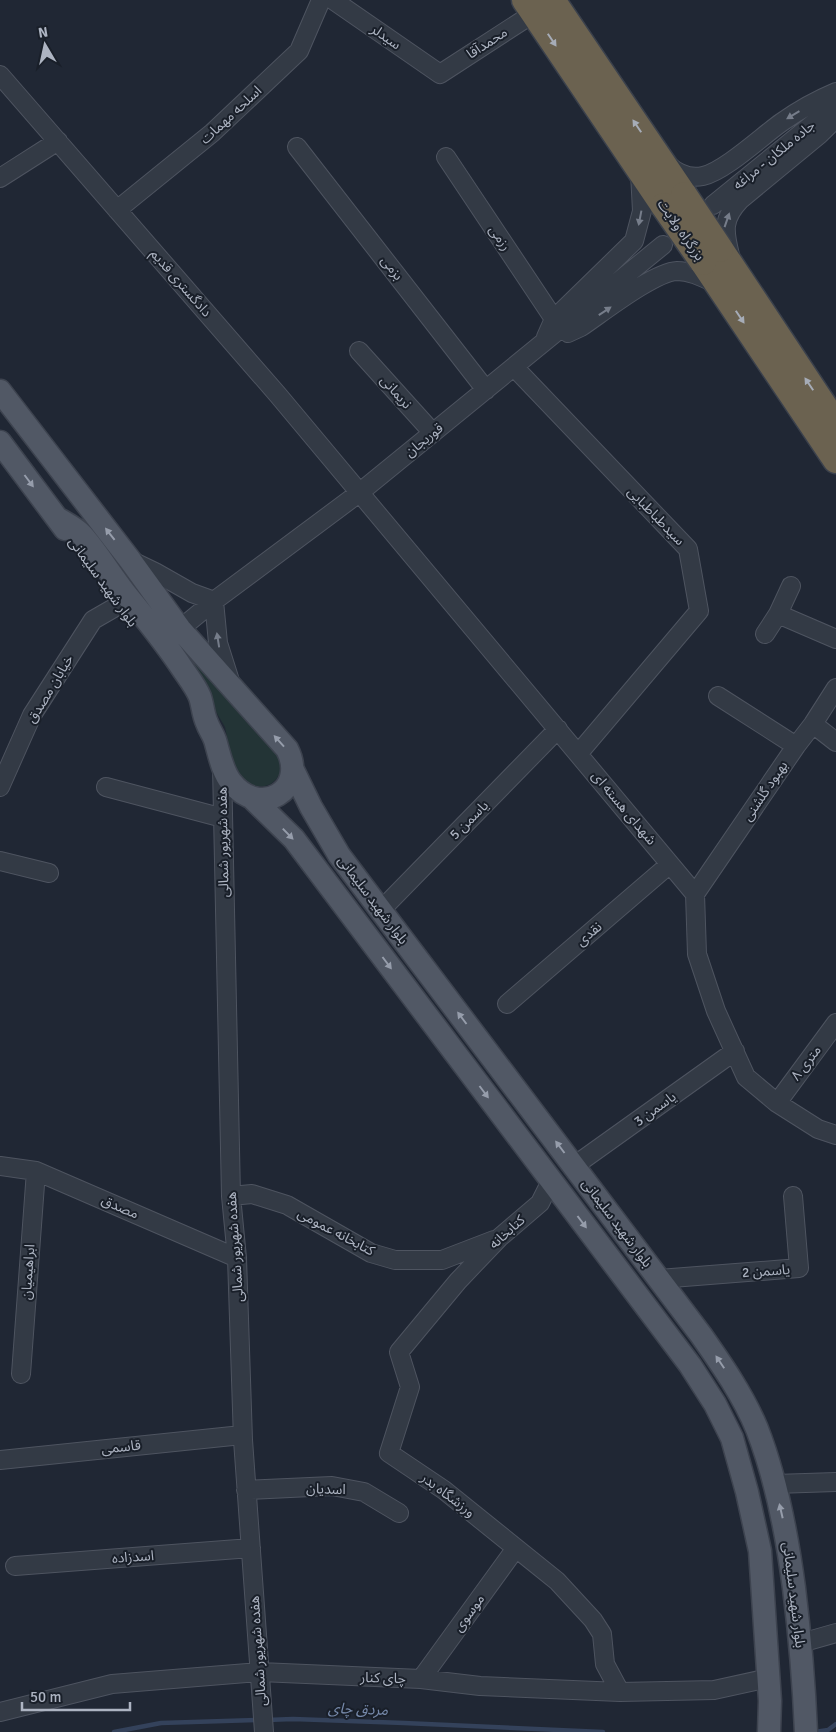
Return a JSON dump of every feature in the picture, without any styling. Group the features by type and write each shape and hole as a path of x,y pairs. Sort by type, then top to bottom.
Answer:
{"highway":[{"name":"بزرگراه ولایت","path":"537,4 718,266 836,460"},
{"name":"بزرگراه ولایت","path":"718,266 836,424"}],"main road":[{"path":"0,391 130,560 172,635 199,697 206,722"},
{"name":"بلوار شهید سلیمانی","path":"0,442 102,578 206,722 214,737 230,781 243,794 254,799 294,839 690,1365 715,1404 732,1438 747,1492 760,1551 769,1678 769,1732"},
{"path":"57,518 81,533 124,591 172,635"},
{"name":"بلوار شهید سلیمانی","path":"172,635 232,686 288,749 292,759 293,770 310,807 339,855 701,1334 735,1383 757,1429 775,1484 788,1544 800,1643 806,1732"},
{"path":"254,799 265,800 276,796 284,790 291,780 293,770"},
{"path":"761,1565 790,1560"}],"street":[{"name":"اسلحه مهمات","path":"118,210 212,133 299,51 321,0"},
{"name":"سیدلر","path":"333,0 440,74"},
{"name":"محمدآقا","path":"440,74 537,4"},
{"name":"دادگستری قدیم","path":"0,75 278,395 360,493"},
{"path":"543,343 554,319 634,241 642,211 649,164 688,177 716,172 784,120 814,102 836,92"},
{"name":"جاده ملکان - مراغه","path":"713,205 836,105"},
{"path":"543,343 581,327 656,276 676,271 693,273 718,266 724,229 727,218 733,208 740,200 820,134 836,118"},
{"path":"0,178 58,141"},
{"name":"بزمی","path":"297,147 486,390"},
{"name":"رزمی","path":"446,157 554,319"},
{"name":"قوریجان","path":"172,635 214,601 360,493 663,246"},
{"name":"نریمانی","path":"360,351 433,433"},
{"name":"سیدطباطبایی","path":"514,367 688,549 699,610 578,754"},
{"name":"شهدای هسته ای","path":"360,493 695,894"},
{"path":"130,560 192,593 214,601 218,643 232,686"},
{"path":"765,634 778,614 791,586"},
{"name":"خیابان مصدق","path":"0,787 32,715 93,620 119,604"},
{"path":"778,614 836,639"},
{"name":"بهبود گلشنی","path":"695,894 836,688"},
{"path":"718,696 796,746"},
{"path":"813,724 836,742"},
{"name":"یاسمن 5","path":"380,910 558,729"},
{"name":"هفده شهریور شمالی","path":"222,761 231,1196 237,1258 242,1435 264,1732"},
{"path":"106,787 223,818"},
{"path":"0,861 49,873"},
{"name":"نقدی","path":"507,1004 670,864"},
{"path":"695,894 697,954 716,1011 746,1077 776,1103 818,1130 836,1135"},
{"name":"۸ متری","path":"776,1103 836,1023"},
{"name":"یاسمن 3","path":"574,1166 735,1051"},
{"name":"مصدق","path":"0,1166 36,1171 237,1258"},
{"name":"ابراهیمیان","path":"21,1374 36,1171"},
{"name":"کتابخانه","path":"458,1280 499,1238 540,1203 551,1181"},
{"name":"کتابخانه عمومی","path":"231,1196 252,1194 288,1205 372,1253 395,1260 442,1260 499,1238"},
{"name":"یاسمن 2","path":"659,1279 799,1268 793,1196"},
{"name":"ورزشگاه بدر","path":"458,1280 399,1352 410,1387 389,1453 444,1490 557,1581 593,1620 602,1634 605,1664 620,1692"},
{"name":"قاسمی","path":"0,1460 242,1435"},
{"path":"775,1484 835,1476"},
{"name":"اسدیان","path":"246,1490 332,1486 364,1492 399,1513"},
{"name":"اسدزاده","path":"15,1566 251,1548"},
{"name":"موسوی","path":"422,1679 516,1548"},
{"path":"800,1643 836,1633"},
{"name":"چای کنار","path":"0,1712 112,1684 260,1672 422,1679 480,1686 620,1692 714,1690 769,1678"}],"shaded area":[{"path":"188,655 269,738 284,765 273,782 263,786 243,784 233,767 225,727 185,659"}],"waterway":[{"name":"مردق چای","path":"267,1720 293,1719 603,1732"},
{"name":"مردق چای","path":"114,1732 161,1723 259,1720"},
{"name":"مردق چای","path":"815,1732 828,1730 836,1724"}]}
